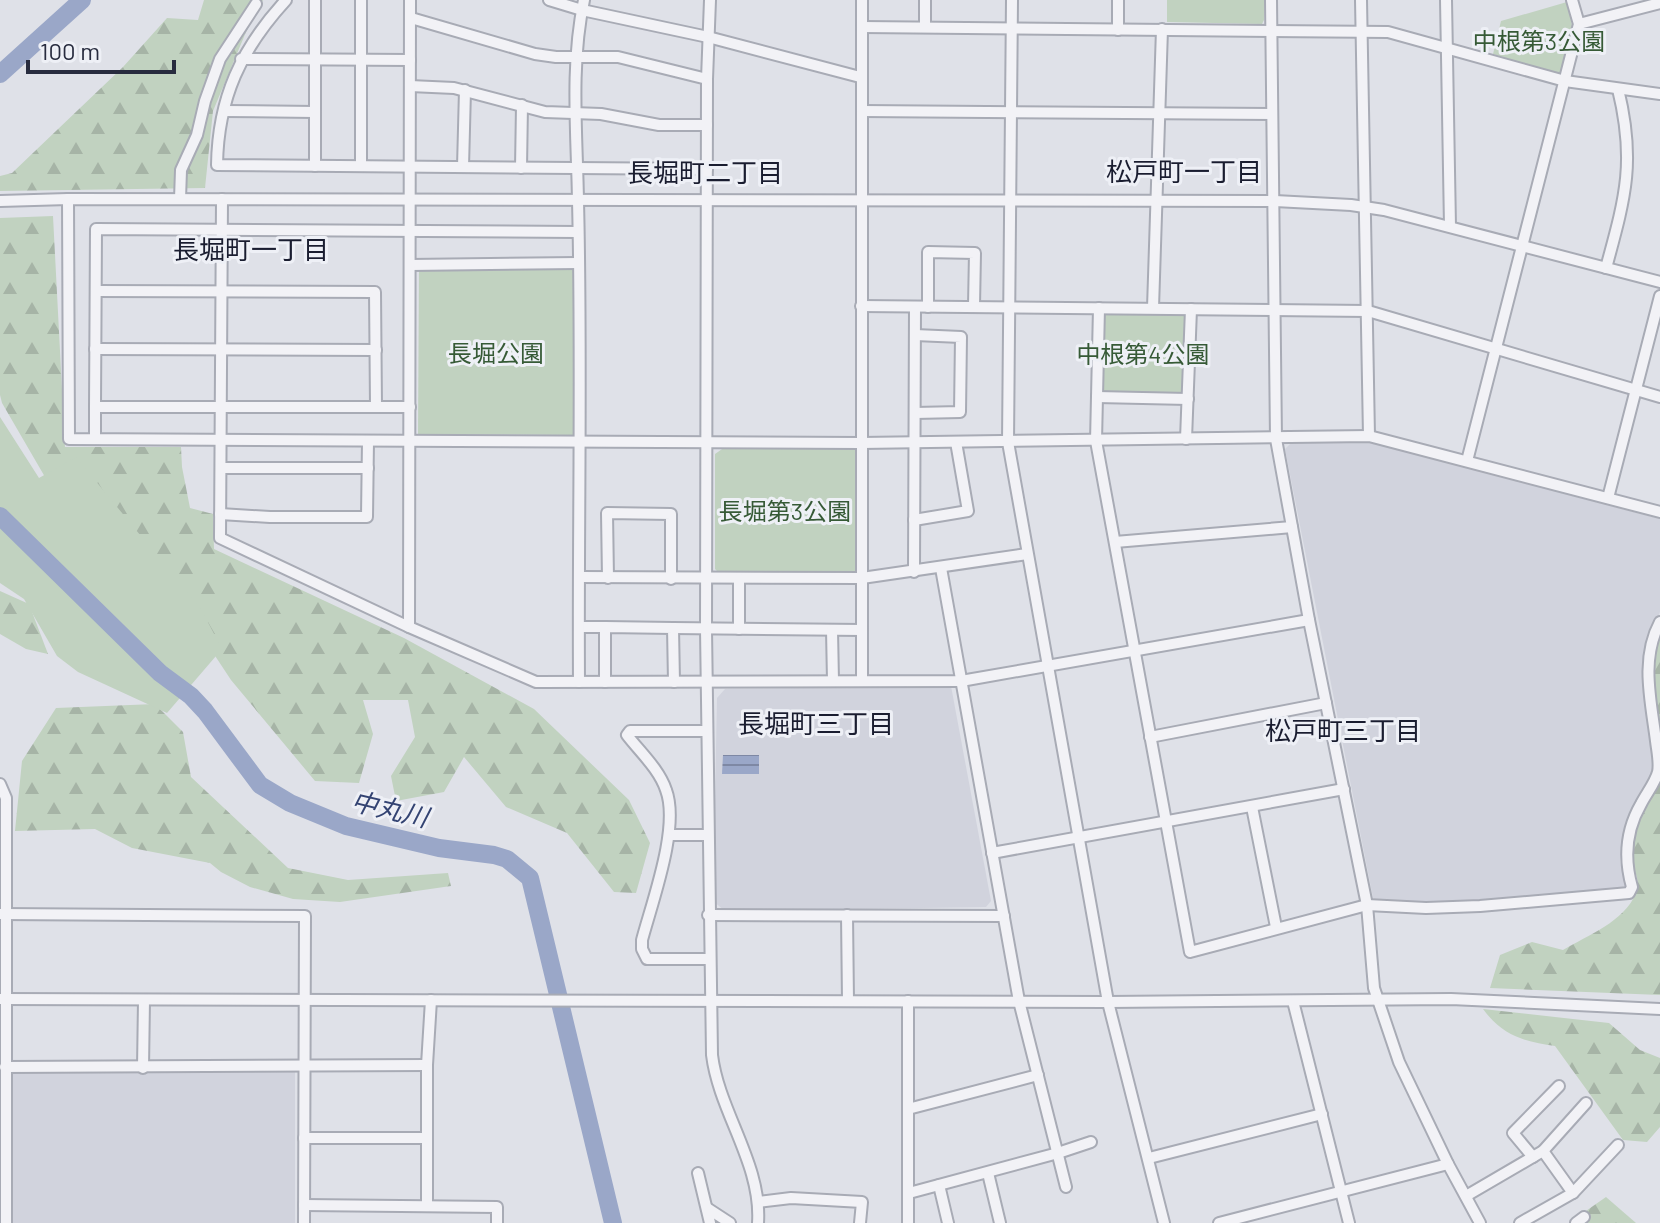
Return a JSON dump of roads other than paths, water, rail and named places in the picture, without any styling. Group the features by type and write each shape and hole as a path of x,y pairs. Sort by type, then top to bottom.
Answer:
{"street":[{"path":"286,0 265,22 231,79 217,138 217,165 707,169"},
{"path":"315,0 315,166"},
{"path":"361,0 361,166"},
{"path":"409,627 410,0"},
{"path":"549,0 583,5 860,77"},
{"path":"710,0 707,79 706,629 710,1001 713,1067 748,1163 758,1202 758,1223"},
{"path":"862,0 862,681"},
{"path":"925,0 925,27"},
{"path":"1012,0 1008,442 1108,1002 1164,1223"},
{"path":"1118,0 1118,30"},
{"path":"1271,0 1276,439 1367,905 1374,988 1399,1062 1480,1223"},
{"path":"1361,0 1369,436"},
{"path":"1446,0 1450,226"},
{"path":"1467,461 1579,24 1572,0"},
{"path":"1579,24 1660,3"},
{"path":"180,199 181,170 197,135 220,59 256,4"},
{"path":"579,682 578,200 574,113 583,5"},
{"path":"411,18 535,54 618,57 707,79"},
{"path":"862,27 1388,32 1565,81 1660,94"},
{"path":"1153,308 1162,29"},
{"path":"241,59 410,60"},
{"path":"410,86 465,90 545,112 601,114 659,125 707,125"},
{"path":"1606,268 1624,204 1629,173 1625,119 1618,89"},
{"path":"463,167 465,90"},
{"path":"521,168 522,105"},
{"path":"224,111 315,112"},
{"path":"862,111 1272,114"},
{"path":"68,199 69,439 861,443 1369,436 1660,512"},
{"path":"222,199 220,538 409,627 536,682 961,681 1309,620"},
{"path":"0,201 1275,201 1366,207 1660,282"},
{"path":"95,439 96,229 578,232"},
{"path":"928,307 928,252 975,253 974,306"},
{"path":"410,265 578,263"},
{"path":"96,291 375,292 376,407"},
{"path":"1608,498 1660,296"},
{"path":"861,306 1368,311 1660,397"},
{"path":"914,572 915,307"},
{"path":"1099,308 1096,441 1190,952 1367,905 1426,908 1480,906 1632,891 1626,866 1630,833 1637,810 1659,770 1647,666 1649,649 1660,622"},
{"path":"1186,439 1191,309"},
{"path":"915,335 961,337 960,412 915,413"},
{"path":"95,349 376,350"},
{"path":"1097,397 1188,399"},
{"path":"95,407 410,407"},
{"path":"220,514 367,517 368,441"},
{"path":"914,520 968,511 956,442"},
{"path":"221,468 368,468"},
{"path":"608,578 607,513 671,514 671,579"},
{"path":"1115,542 1292,527"},
{"path":"579,577 862,578 1027,554"},
{"path":"941,568 1019,1001 1066,1187"},
{"path":"739,579 739,629"},
{"path":"579,627 862,630"},
{"path":"605,627 605,682"},
{"path":"673,628 674,682"},
{"path":"832,630 833,681"},
{"path":"1150,737 1326,703"},
{"path":"707,731 630,731 627,735 658,774 667,791 669,835 642,949 647,959 709,959"},
{"path":"0,784 6,798 3,851 3,1192 6,1223"},
{"path":"992,853 1344,789"},
{"path":"1252,807 1276,927"},
{"path":"669,835 708,835"},
{"path":"3,914 305,916 304,1223"},
{"path":"708,915 1004,916"},
{"path":"847,915 848,1001"},
{"path":"3,999 1108,1002 1451,999 1660,1009"},
{"path":"143,1068 144,1000"},
{"path":"427,1206 427,1065 431,1000"},
{"path":"908,1001 908,1223"},
{"path":"1293,1001 1349,1223"},
{"path":"4,1064 143,1068 427,1065"},
{"path":"908,1109 1038,1075"},
{"path":"1559,1086 1513,1133 1538,1154 1573,1193"},
{"path":"1466,1196 1538,1154 1586,1103"},
{"path":"1149,1158 1322,1114"},
{"path":"304,1138 426,1138"},
{"path":"909,1193 1091,1142"},
{"path":"1520,1223 1573,1193 1618,1145"},
{"path":"1219,1223 1448,1164"},
{"path":"698,1173 710,1223"},
{"path":"988,1173 1000,1223"},
{"path":"939,1185 948,1223"},
{"path":"758,1202 791,1198 862,1202 860,1223"},
{"path":"304,1205 497,1207 497,1223"},
{"path":"707,1208 730,1223"}],"water":[{"path":"723,755 759,755 759,774 722,774"}],"waterway":[{"name":"中丸川","path":"0,74 82,0"},
{"name":"中丸川","path":"0,516 160,673 191,696 260,785 290,803 346,826 439,848 494,855 507,859 530,878 613,1223"}],"district":[{"name":"松戸町一丁目","path":"1184,170"},
{"name":"長堀町二丁目","path":"705,171"},
{"name":"長堀町一丁目","path":"251,248"},
{"name":"長堀町三丁目","path":"816,722"},
{"name":"松戸町三丁目","path":"1343,729"}],"park label":[{"name":"中根第3公園","path":"1539,40"},
{"name":"長堀公園","path":"496,352"},
{"name":"中根第4公園","path":"1143,353"},
{"name":"長堀第3公園","path":"785,510"}]}
